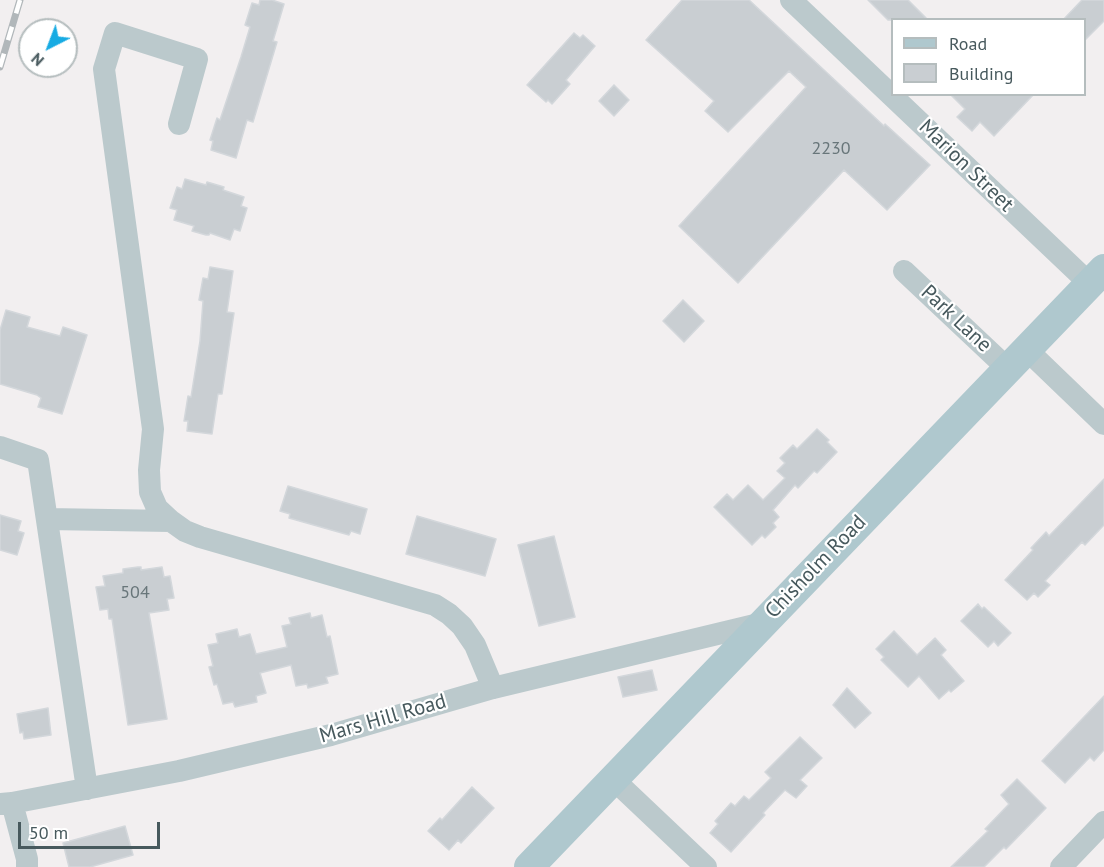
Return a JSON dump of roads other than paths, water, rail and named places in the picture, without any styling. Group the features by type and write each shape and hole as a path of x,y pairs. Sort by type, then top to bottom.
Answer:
{"main road":[{"name":"Chisholm Road","path":"529,867 1096,276"}],"street":[{"name":"Marion Street","path":"791,0 891,90"},
{"path":"179,124 197,59 115,33 104,69 153,429 149,470 150,492 157,508 185,531 217,543 435,605 449,614 475,645 493,688"},
{"name":"Marion Street","path":"897,96 1096,276"},
{"name":"Park Lane","path":"904,271 1104,424"},
{"path":"0,447 38,460 87,789"},
{"path":"47,519 171,521"},
{"name":"Mars Hill Road","path":"6,803 179,771 331,735 493,688 763,623"},
{"path":"612,778 706,867"},
{"path":"6,803 27,859 27,867"},
{"path":"1061,867 1104,822"}],"railway":[{"path":"0,67 20,0"}]}
